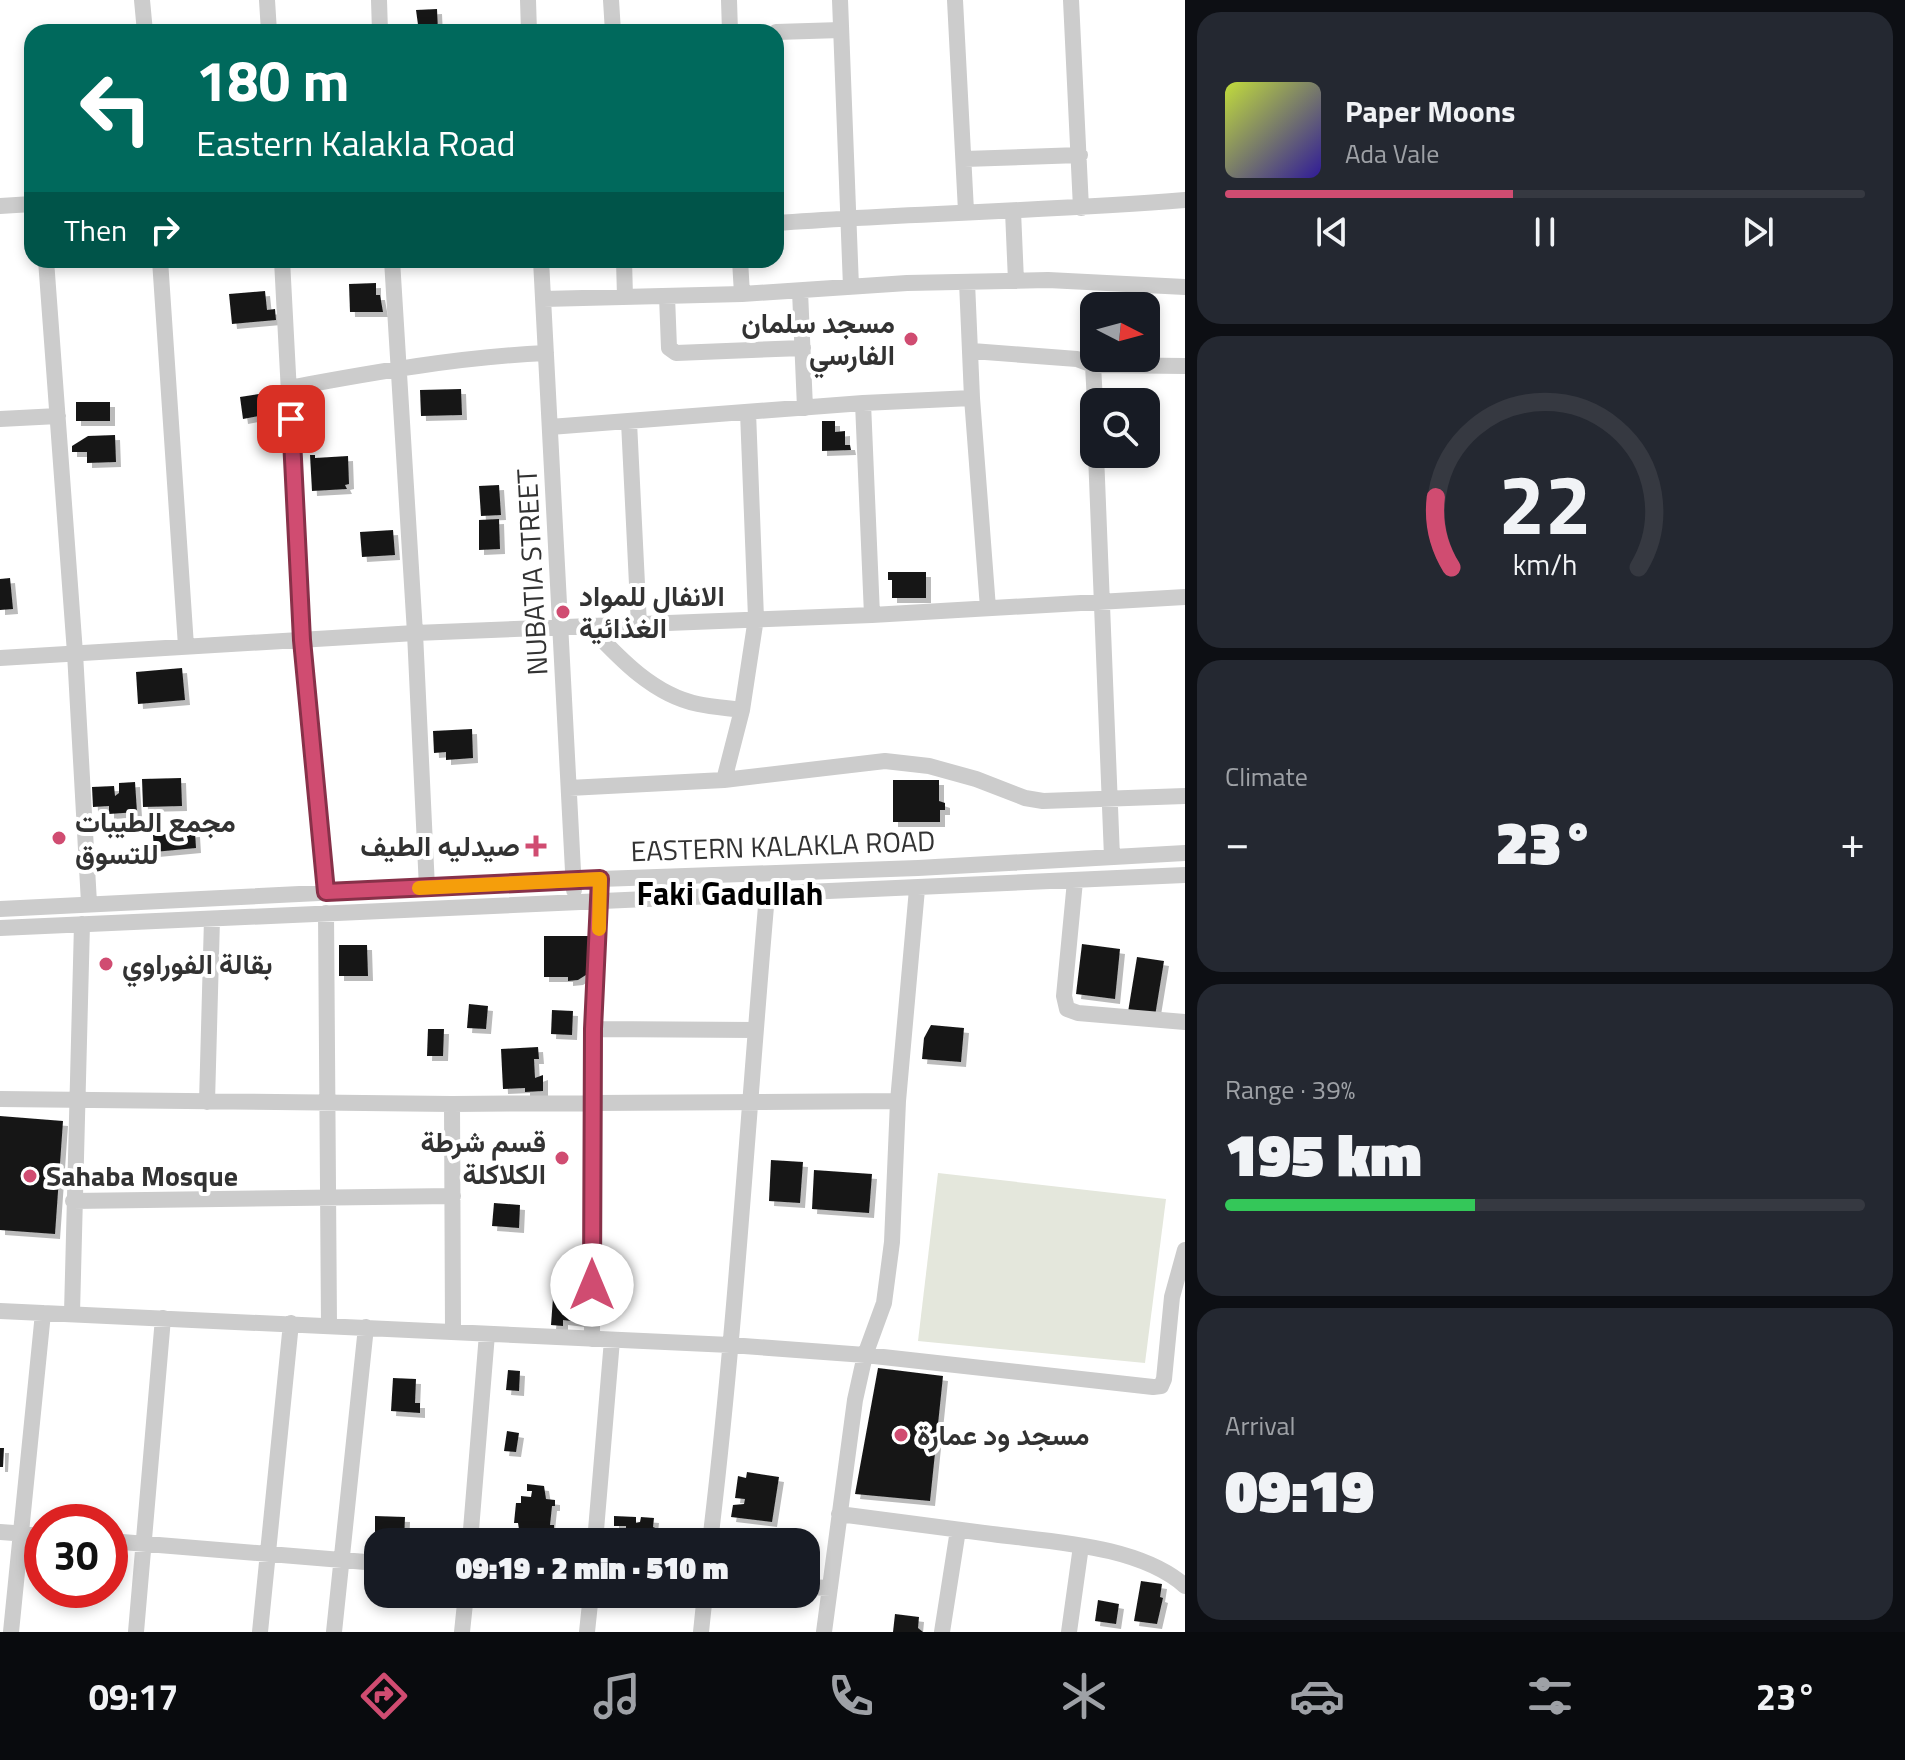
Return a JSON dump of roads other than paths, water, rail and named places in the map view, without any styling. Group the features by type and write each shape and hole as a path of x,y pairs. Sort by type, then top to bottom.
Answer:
{"street":[{"path":"142,0 144,24"},
{"path":"267,0 268,24"},
{"path":"379,0 380,24"},
{"path":"528,0 529,24"},
{"path":"611,0 612,24"},
{"path":"729,0 730,24"},
{"path":"840,0 851,287"},
{"path":"955,0 966,211"},
{"path":"1071,0 1081,208"},
{"path":"784,32 841,30"},
{"path":"964,159 1080,155"},
{"path":"784,222 1185,200"},
{"path":"0,206 24,204"},
{"path":"1013,211 1016,281"},
{"path":"47,268 75,653 89,903"},
{"path":"161,268 186,646"},
{"path":"282,268 302,640 326,892"},
{"path":"393,268 427,888"},
{"name":"NUBATIA STREET","path":"541,268 575,902"},
{"path":"624,268 625,297"},
{"path":"740,268 742,294"},
{"path":"543,299 742,294 1048,280 1185,287"},
{"path":"967,282 972,398 988,608"},
{"path":"800,291 805,408"},
{"path":"667,296 669,348 676,353 803,348"},
{"path":"972,351 1080,360"},
{"path":"289,388 399,368 546,353"},
{"path":"1160,366 1185,366"},
{"path":"550,427 863,403 972,398"},
{"path":"863,403 872,615"},
{"path":"724,780 742,710 756,618 748,412"},
{"path":"0,419 58,416"},
{"path":"629,422 639,625"},
{"path":"1096,468 1112,857"},
{"path":"0,658 415,633 872,615 1185,597"},
{"path":"591,628 620,659 675,696 696,704 742,710"},
{"path":"569,788 724,780 885,761 929,766 976,779 1025,798 1043,801 1185,796"},
{"name":"EASTERN KALAKLA ROAD","path":"0,909 1185,853"},
{"name":"EASTERN KALAKLA ROAD","path":"0,928 1185,875"},
{"path":"592,1339 593,1029 600,879"},
{"path":"1075,881 1064,996 1067,1009 1078,1013 1185,1022"},
{"path":"824,1632 855,1400 865,1355 884,1303 892,1242 898,1101 917,889"},
{"path":"711,1528 746,1187 749,1101 767,895"},
{"path":"326,913 329,1325"},
{"path":"207,1102 212,919"},
{"path":"72,1313 82,924"},
{"path":"593,1029 755,1030"},
{"path":"0,1099 452,1104 898,1101"},
{"path":"452,1104 453,1331"},
{"path":"73,1201 453,1196"},
{"path":"0,1311 730,1345 865,1355 1161,1386 1172,1297 1185,1250"},
{"path":"11,1632 43,1313"},
{"path":"136,1632 163,1318"},
{"path":"260,1632 291,1323"},
{"path":"334,1632 366,1327"},
{"path":"471,1528 487,1334"},
{"path":"596,1528 612,1340"},
{"path":"839,1514 1081,1546 1141,1561 1170,1573 1185,1586"},
{"path":"942,1632 958,1530"},
{"path":"0,1532 24,1533"},
{"path":"128,1543 364,1562"},
{"path":"1069,1632 1081,1546"},
{"path":"820,1588 830,1588"},
{"path":"462,1632 465,1608"},
{"path":"587,1632 590,1608"},
{"path":"701,1632 704,1608"}],"place":[{"name":"مسجد سلمان الفارسي","path":"911,339"},
{"name":"الانفال للمواد الغذائية","path":"563,612"},
{"name":"مجمع الطيبات للتسوق","path":"59,838"},
{"name":"صيدليه الطيف","path":"536,846"},
{"name":"بقالة الفوراوي","path":"106,964"},
{"name":"قسم شرطة الكلاكلة","path":"562,1158"},
{"name":"Sahaba Mosque","path":"30,1176"},
{"name":"مسجد ود عمارة","path":"901,1435"}],"district":[{"name":"Faki Gadullah","path":"730,894"}]}
